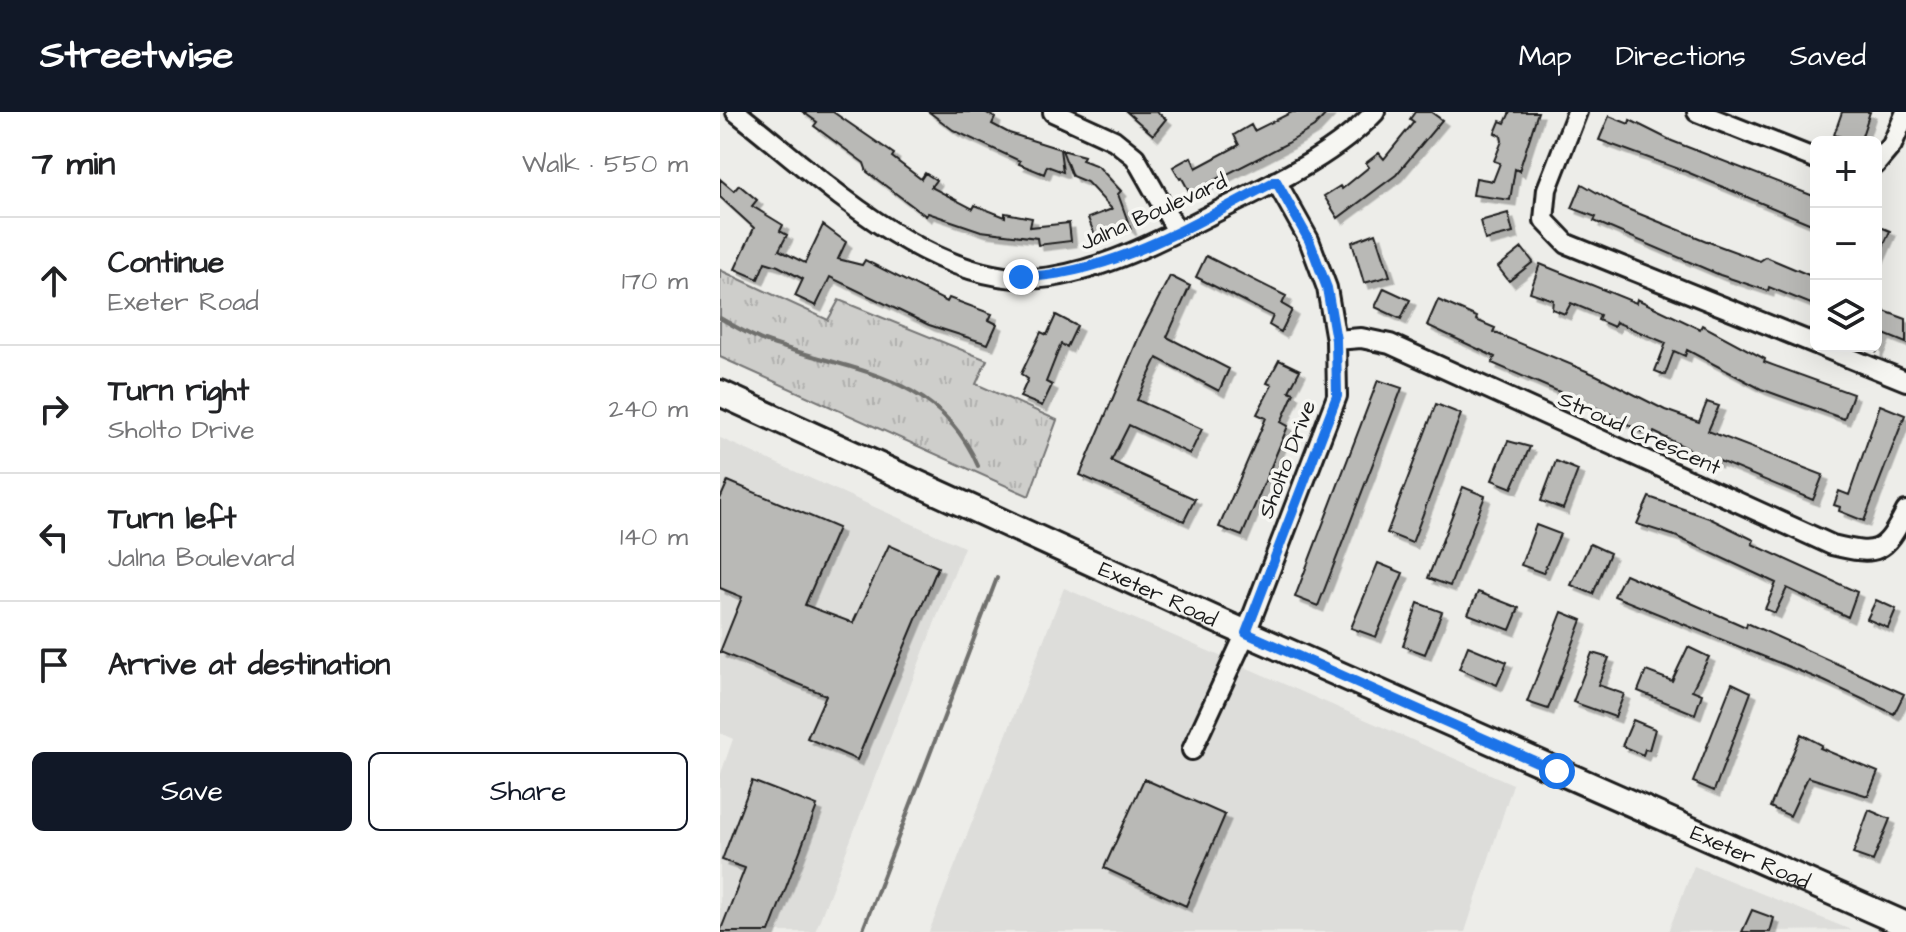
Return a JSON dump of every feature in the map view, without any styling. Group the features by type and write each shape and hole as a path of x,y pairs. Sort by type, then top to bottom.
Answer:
{"main road":[{"name":"Exeter Road","path":"720,393 1246,633 1906,925"}],"street":[{"name":"Jalna Boulevard","path":"736,112 920,250 991,274 1051,277 1112,260 1276,181 1360,128 1374,112"},
{"path":"1053,112 1114,140 1135,157 1177,231"},
{"path":"1577,112 1547,189 1545,205 1544,220 1567,244 1810,342"},
{"path":"1697,112 1810,157"},
{"path":"1882,157 1892,145 1906,112"},
{"name":"Sholto Drive","path":"1192,750 1246,633 1337,396 1336,340 1327,288 1309,240 1276,181"},
{"name":"Stroud Crescent","path":"1336,340 1361,338 1390,344 1832,545 1865,553 1881,549 1892,539 1906,511"},
{"path":"1835,352 1906,381"}],"shaded area":[{"path":"720,438 964,547 815,932 720,932 720,776 733,739 720,733"},
{"path":"1064,588 1513,784 1465,932 929,932"},
{"path":"1694,866 1851,930 1668,932"}],"green space":[{"path":"720,270 828,320 839,300 987,360 976,384 1057,420 1029,496 720,357"}],"building":[{"path":"803,112 833,112 894,154 892,157 921,179 925,173 936,180 931,187 973,209 975,205 1005,217 1005,213 1032,218 1030,227 1069,223 1071,241 1038,245 1037,238 981,231 928,213 926,216 867,172 864,163 814,126 817,122"},
{"path":"929,112 985,112 995,118 992,124 1009,133 1060,149 1063,172 1047,166 1044,174 1019,164 1020,161 953,130"},
{"path":"1127,112 1157,112 1166,119 1153,135"},
{"path":"1292,112 1328,112 1314,127 1288,143 1190,193 1173,167 1191,157 1196,168 1239,145 1234,135 1251,125 1254,131"},
{"path":"1415,112 1431,112 1442,120 1396,175 1338,218 1324,196 1340,186 1342,189 1369,167 1366,163 1379,153 1384,159 1414,122 1410,119"},
{"path":"1510,112 1538,112 1519,171 1515,169 1510,200 1473,195 1476,178 1493,181 1500,163 1494,161 1502,141 1501,136 1495,133 1500,121 1505,123"},
{"path":"1842,112 1870,112 1862,136 1834,135"},
{"path":"1609,116 1629,124 1630,120 1672,141 1810,195 1810,223 1687,172 1599,140"},
{"path":"1062,150 1084,156 1082,160 1098,166 1121,191 1118,194 1131,230 1125,224 1096,238 1088,218 1112,209 1087,182 1072,176"},
{"path":"720,179 734,191 739,185 757,200 752,206 783,225 780,231 787,235 779,250 805,263 823,225 846,242 838,259 862,265 865,260 947,302 949,298 992,314 989,320 997,324 988,344 929,325 830,277 816,306 795,296 803,279 778,266 765,262 758,279 735,269 754,228 720,197"},
{"path":"1582,184 1620,206 1714,244 1760,261 1766,257 1810,275 1810,304 1769,287 1768,291 1720,275 1594,221 1596,217 1572,208"},
{"path":"1508,213 1513,233 1485,240 1480,221"},
{"path":"1882,228 1890,231 1882,249"},
{"path":"1376,233 1390,276 1364,283 1352,242"},
{"path":"1522,248 1533,262 1509,281 1498,267"},
{"path":"1206,256 1286,296 1282,304 1292,310 1281,332 1269,325 1273,316 1196,277"},
{"path":"1540,264 1636,303 1637,299 1700,329 1702,325 1765,359 1764,362 1853,394 1844,419 1761,389 1687,350 1685,356 1674,351 1665,375 1655,371 1666,343 1616,322 1614,327 1598,320 1600,315 1571,303 1565,314 1552,309 1553,300 1530,292"},
{"path":"1170,276 1190,286 1167,337 1229,369 1219,391 1157,358 1137,400 1202,429 1190,454 1129,425 1111,461 1195,499 1184,521 1080,475 1141,332"},
{"path":"1384,288 1410,300 1401,319 1375,307"},
{"path":"1438,300 1477,317 1476,320 1495,328 1493,332 1596,375 1665,410 1699,422 1707,402 1719,406 1708,431 1823,475 1813,500 1716,462 1654,432 1652,436 1613,415 1492,363 1495,357 1427,325"},
{"path":"1882,310 1906,319 1906,343 1884,334 1882,339"},
{"path":"1056,315 1077,326 1067,347 1061,344 1046,382 1052,385 1042,406 1020,397 1028,379 1021,374 1041,332 1047,335"},
{"path":"1279,360 1300,370 1289,391 1294,393 1281,422 1288,426 1242,536 1219,527 1266,418 1257,414 1272,385 1267,383"},
{"path":"1378,380 1402,388 1318,606 1295,597"},
{"path":"1436,404 1461,414 1412,543 1387,533"},
{"path":"1880,405 1905,415 1864,521 1839,511 1840,507 1834,505 1839,491 1849,495"},
{"path":"1508,441 1530,447 1512,488 1492,480"},
{"path":"1556,461 1578,470 1563,509 1541,501"},
{"path":"728,481 838,528 805,605 853,623 889,545 938,567 857,760 807,738 826,695 720,652 742,597 720,588 720,499"},
{"path":"1463,487 1485,496 1450,586 1428,578"},
{"path":"1649,497 1709,518 1754,540 1752,544 1857,592 1848,617 1787,588 1775,613 1765,609 1776,583 1675,536 1637,524"},
{"path":"1536,525 1560,534 1543,573 1521,565"},
{"path":"1590,544 1610,553 1593,594 1571,585"},
{"path":"1378,563 1403,573 1376,637 1351,628"},
{"path":"1625,574 1746,627 1747,623 1904,694 1894,714 1824,681 1614,596"},
{"path":"1478,592 1519,608 1510,630 1468,614"},
{"path":"1876,600 1896,609 1888,628 1867,619"},
{"path":"1418,603 1442,612 1425,654 1403,646"},
{"path":"1562,612 1582,620 1548,709 1527,702"},
{"path":"1468,646 1507,662 1497,685 1459,669"},
{"path":"1688,647 1709,657 1692,690 1702,694 1695,714 1638,691 1646,671 1672,681"},
{"path":"1592,653 1609,658 1598,685 1624,694 1615,717 1573,702"},
{"path":"1732,683 1751,692 1714,791 1693,782"},
{"path":"1633,720 1655,729 1649,750 1645,749 1643,755 1622,746"},
{"path":"1801,734 1822,745 1820,748 1878,772 1868,796 1808,777 1790,816 1770,807"},
{"path":"1144,779 1225,815 1186,906 1104,868"},
{"path":"752,781 817,806 769,932 720,932 745,868 722,860"},
{"path":"1869,810 1890,819 1873,861 1853,854"},
{"path":"1752,910 1774,918 1770,932 1742,932"}],"waterway":[{"path":"720,318 764,341 858,369 915,393 939,411 961,435 978,466"},
{"path":"862,932 997,578"}],"route":[{"path":"1021,277 1051,277 1112,260 1276,181 1309,240 1327,288 1336,340 1337,396 1318,437 1246,633 1557,771"}]}
